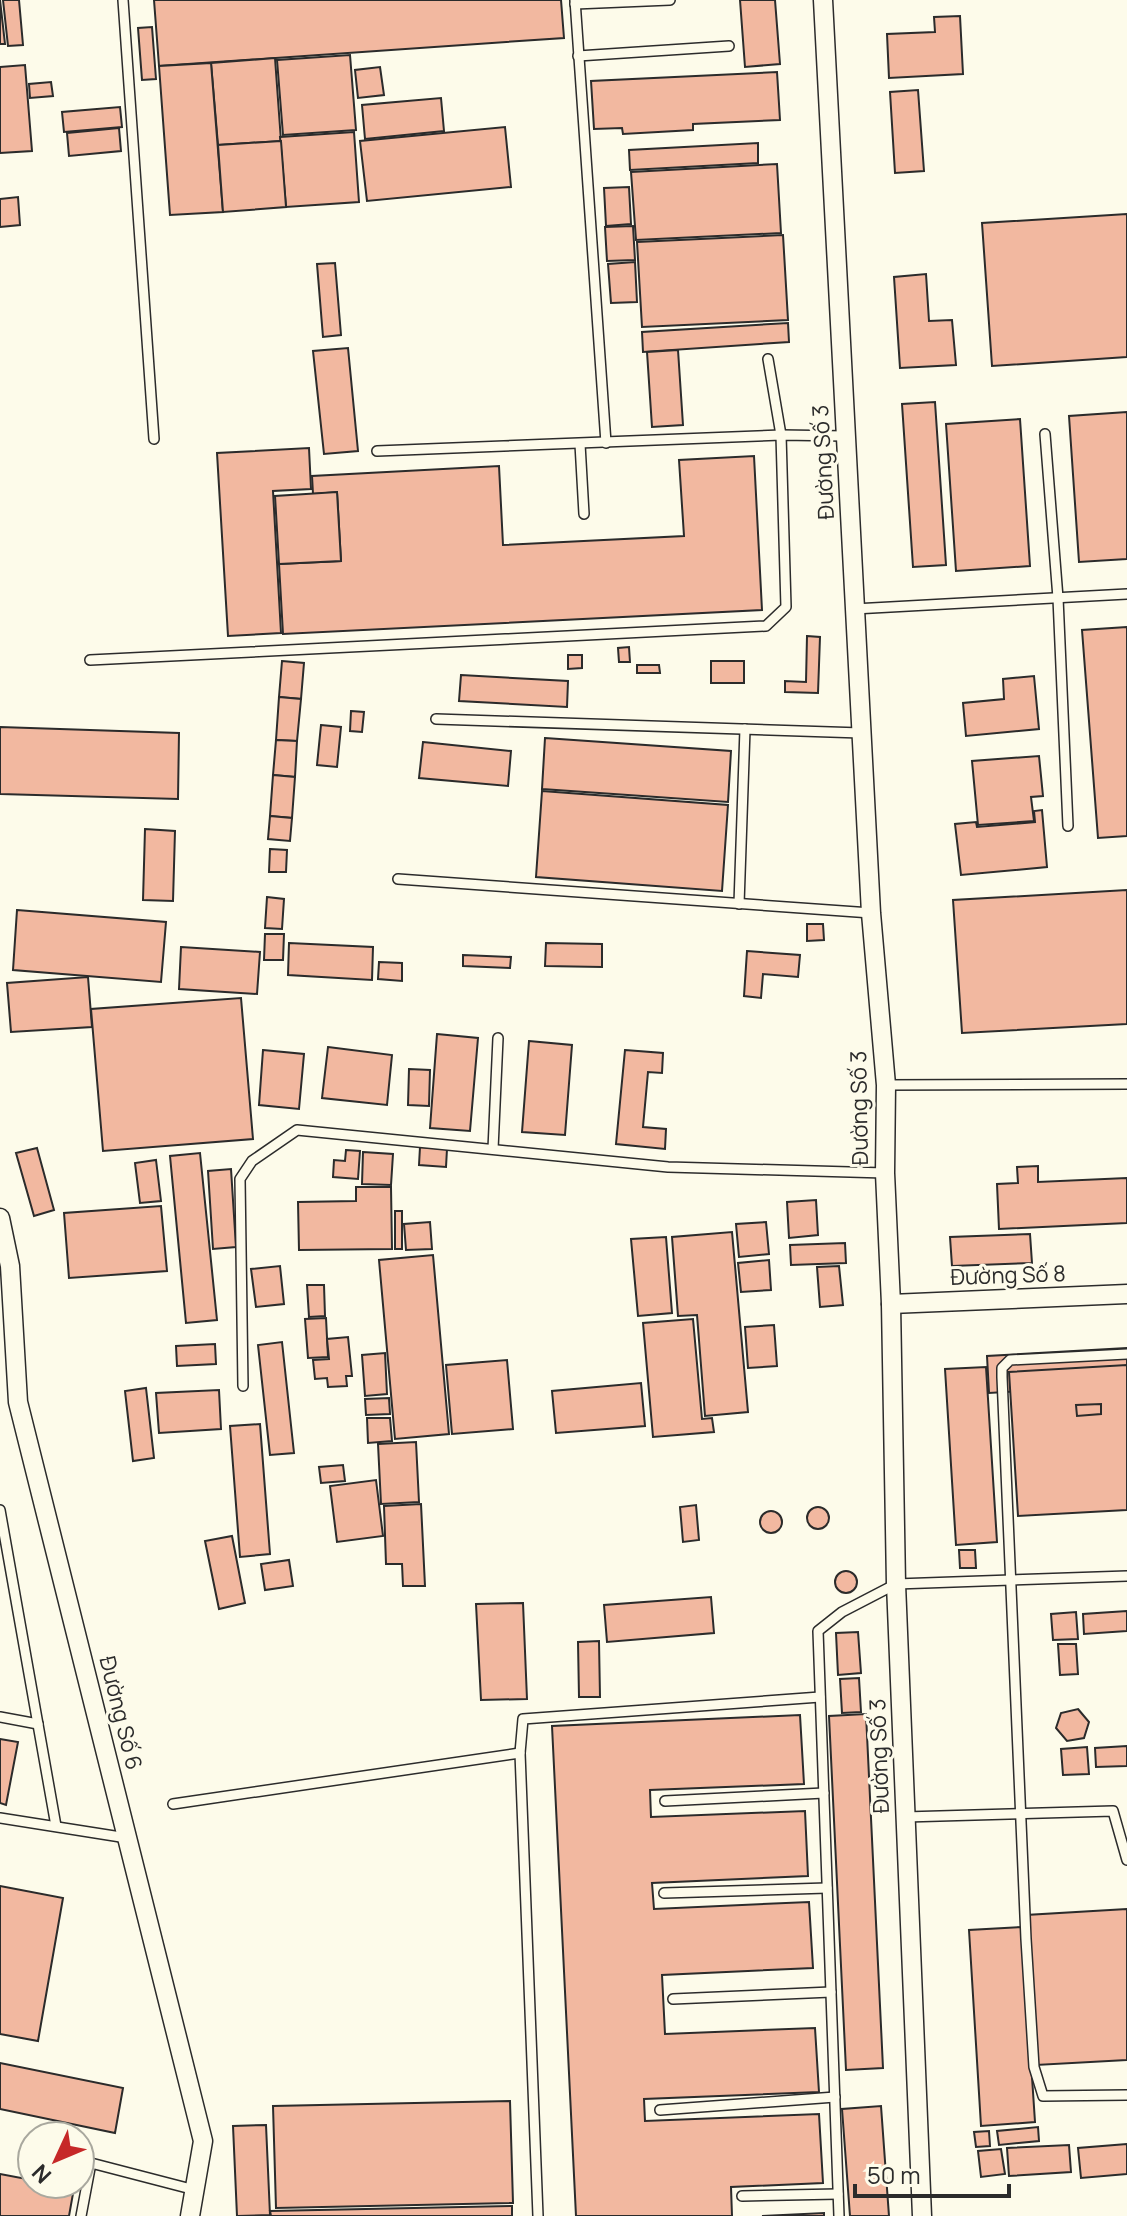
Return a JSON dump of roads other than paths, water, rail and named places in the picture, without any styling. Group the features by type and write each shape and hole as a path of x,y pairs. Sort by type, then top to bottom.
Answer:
{"street":[{"name":"Đường Số 3","path":"823,0 871,913 886,1085 885,1173 891,1304 896,1584 922,2216"},
{"name":"Đường Số 6","path":"0,1218 10,1266 9,1400 127,1838 203,2141 190,2216"},
{"name":"Đường Số 8","path":"891,1304 1127,1294"}],"lane":[{"path":"123,0 154,439"},
{"path":"606,443 575,2 670,0"},
{"path":"578,56 729,46"},
{"path":"90,660 766,626 786,607 781,435 768,359"},
{"path":"1045,434 1058,598 1068,826"},
{"path":"377,451 781,435 845,436"},
{"path":"580,444 584,514"},
{"path":"854,609 1127,594"},
{"path":"436,719 861,733"},
{"path":"739,904 745,729"},
{"path":"398,879 871,913"},
{"path":"493,1149 498,1038"},
{"path":"886,1085 1127,1084"},
{"path":"243,1386 240,1179 252,1161 297,1130 668,1167 885,1173"},
{"path":"1127,1354 1010,1360 1002,1368 1020,1815 1034,2067 1043,2096 1127,2095"},
{"path":"0,1510 56,1826"},
{"path":"839,2216 818,1631 842,1612 896,1584 1127,1576"},
{"path":"538,2216 520,1753 523,1719 820,1697"},
{"path":"0,1717 38,1724"},
{"path":"173,1804 520,1753"},
{"path":"665,1801 824,1793"},
{"path":"905,1817 1113,1811 1127,1860"},
{"path":"0,1818 127,1838"},
{"path":"664,1893 827,1888"},
{"path":"673,1999 831,1992"},
{"path":"660,2110 835,2097"},
{"path":"81,2216 91,2163 195,2190"},
{"path":"742,2196 838,2194"}]}
